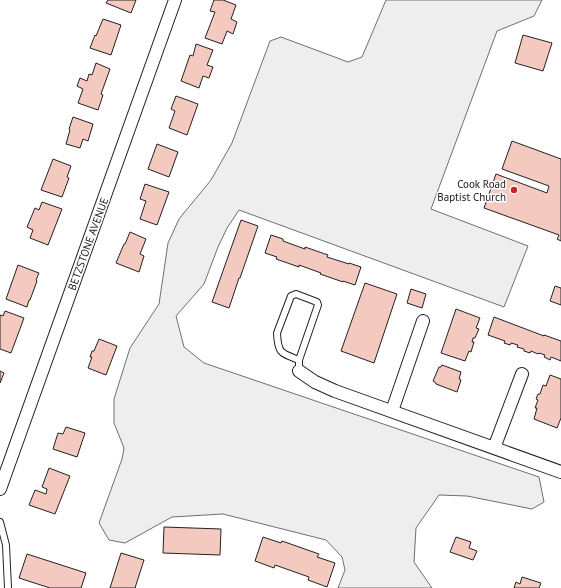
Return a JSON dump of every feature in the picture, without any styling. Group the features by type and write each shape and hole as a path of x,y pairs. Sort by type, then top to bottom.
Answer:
{"street":[{"name":"BETZSTONE AVENUE","path":"0,489 175,0"},
{"path":"392,411 423,321"},
{"path":"299,365 315,382 331,390 561,472"},
{"path":"494,448 522,374"}],"lane":[{"path":"296,294 317,302 318,305 299,365 282,353 278,339 278,333 291,296 296,294"},
{"path":"0,522 6,545 8,588"}],"shaded area":[{"path":"386,0 542,0 534,16 497,31 431,209 528,246 504,307 239,210 227,228 218,247 204,284 176,316 184,347 204,363 539,477 544,502 532,509 467,496 439,495 416,528 414,562 432,588 338,588 345,570 342,557 326,540 223,514 172,517 125,543 109,540 99,523 122,459 124,448 114,423 114,399 130,348 159,304 168,243 179,219 211,180 232,143 270,41 281,37 348,62 362,57"}],"building":[{"path":"108,0 136,0 131,13 106,3"},
{"path":"214,0 223,0 236,5 231,19 237,22 233,34 227,31 222,44 205,38 215,12 210,11"},
{"path":"103,19 121,25 111,55 90,48"},
{"path":"523,35 552,43 543,71 515,63"},
{"path":"196,44 213,50 207,65 213,67 209,78 203,76 199,88 181,81 190,55 193,56"},
{"path":"96,63 110,69 101,94 103,95 98,110 78,103 83,89 77,86 80,78 87,81 89,74 92,75"},
{"path":"176,96 198,104 187,135 169,128 175,111 171,109"},
{"path":"73,117 93,124 88,141 83,139 80,148 66,144"},
{"name":"Cook Road Baptist Church","path":"512,141 561,159 561,241 557,239 559,235 484,208 496,174 547,193 549,186 502,169"},
{"path":"157,144 178,152 169,177 148,169"},
{"path":"53,159 71,166 67,177 69,178 62,197 41,190"},
{"path":"145,184 169,192 157,225 140,219 146,201 140,199"},
{"path":"42,202 62,209 48,245 30,238 33,230 27,227 35,208 39,210"},
{"path":"241,220 258,226 229,308 212,302"},
{"path":"130,232 146,239 140,254 144,256 139,272 116,263"},
{"path":"271,235 305,249 305,247 328,255 327,257 361,267 355,285 320,274 321,273 299,265 299,267 276,259 277,257 265,253"},
{"path":"18,265 39,273 27,307 6,299"},
{"path":"365,283 397,294 374,363 341,351"},
{"path":"555,286 561,288 561,305 550,301"},
{"path":"411,289 426,294 422,308 407,303"},
{"path":"456,309 480,318 476,328 479,329 475,338 473,338 472,342 474,342 471,352 469,351 465,361 441,353"},
{"path":"5,311 24,318 11,353 0,349 0,315 3,316"},
{"path":"494,317 561,341 561,361 551,357 550,360 544,357 545,355 539,353 524,351 524,349 517,347 518,345 504,343 505,341 488,335"},
{"path":"99,339 117,346 106,375 88,368 92,357 90,357 92,351 94,351"},
{"path":"442,365 461,372 459,379 461,380 457,392 436,384 433,381 439,367"},
{"path":"0,371 4,373 0,383"},
{"path":"550,375 561,379 561,418 557,428 534,419 537,408 535,408 538,400 536,399 538,394 540,394 543,385 546,386"},
{"path":"66,427 85,433 77,457 53,449 58,433 63,434"},
{"path":"49,468 70,476 55,514 29,505 35,490 46,494 47,489 42,487"},
{"path":"164,527 221,529 220,555 163,553"},
{"path":"263,537 281,543 282,541 319,554 317,557 335,563 327,587 308,580 309,577 275,565 274,568 255,561"},
{"path":"456,537 471,542 469,548 477,551 473,560 450,552"},
{"path":"121,553 144,560 135,588 110,588"},
{"path":"27,554 86,573 81,588 50,588 19,578"},
{"path":"522,577 541,583 539,588 514,588 516,582 520,584"}],"place":[{"name":"Cook Road Baptist Church","path":"514,190"}]}
